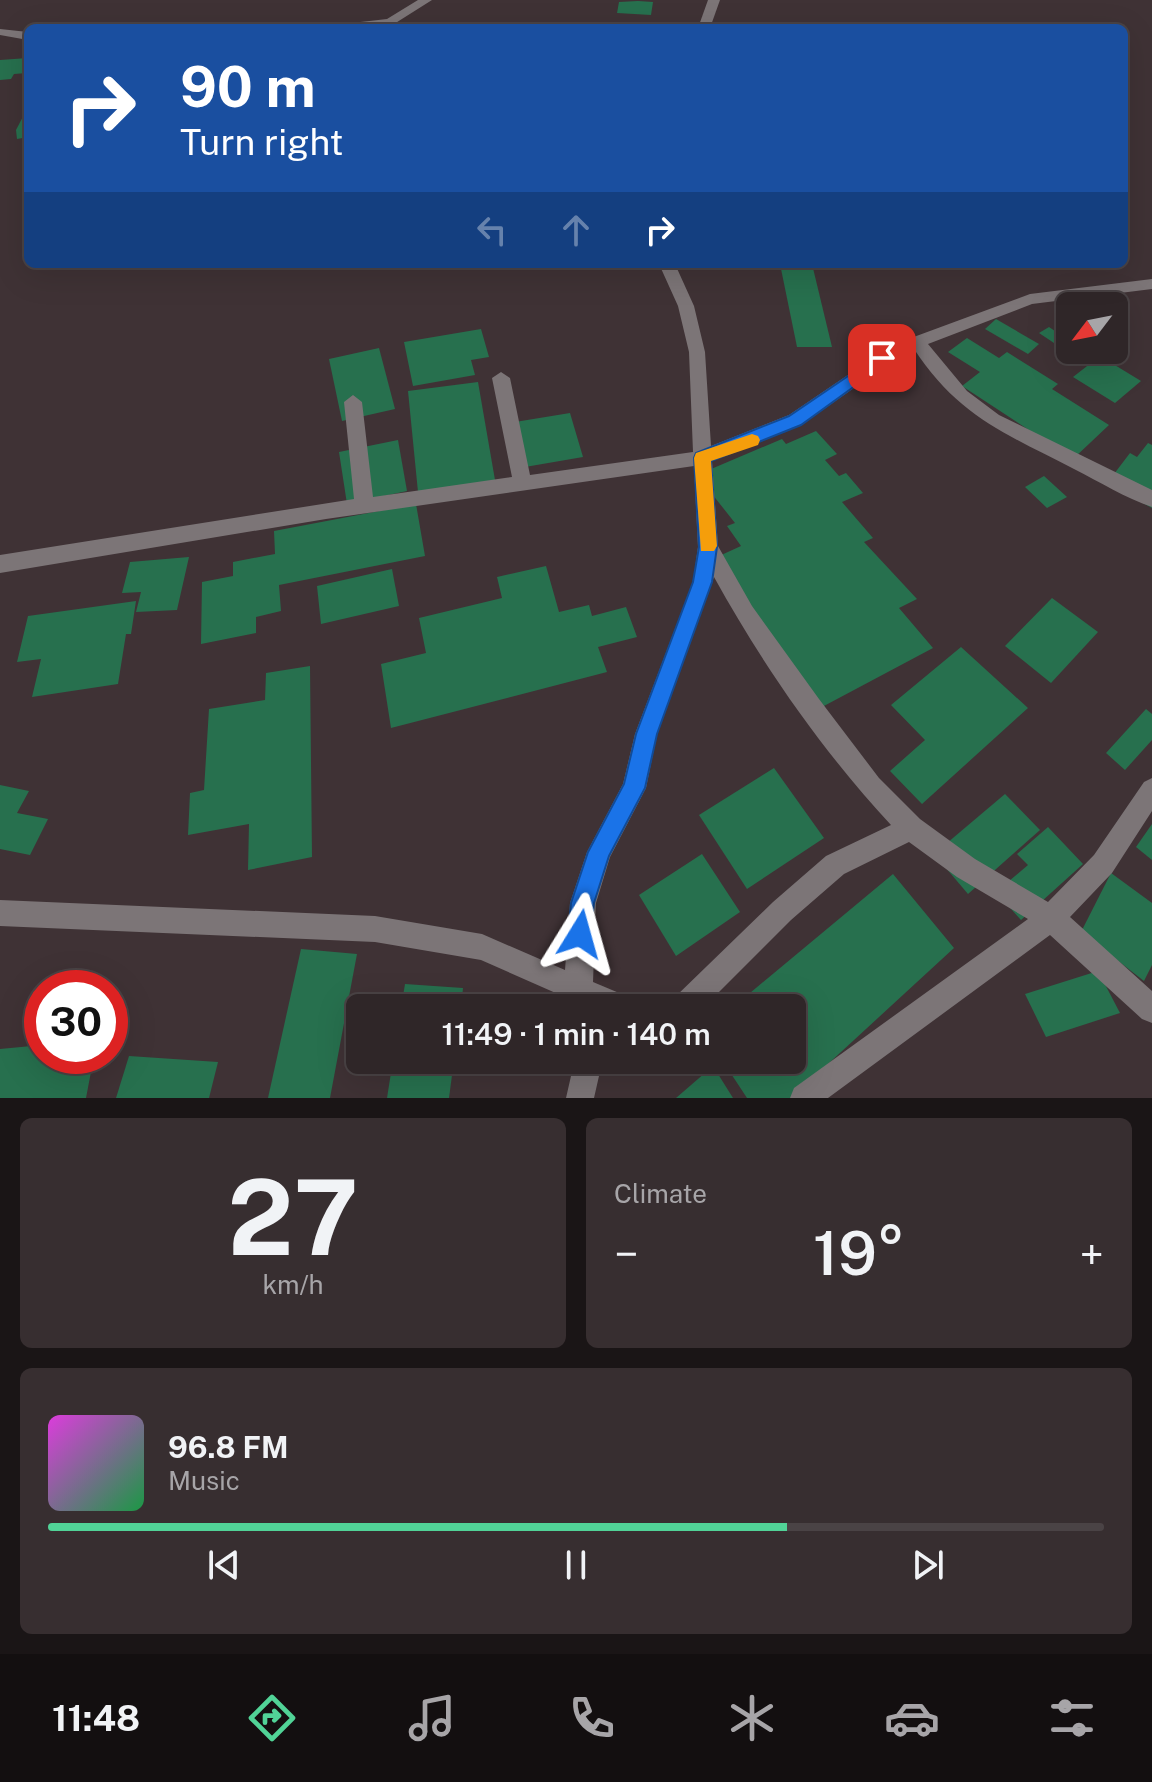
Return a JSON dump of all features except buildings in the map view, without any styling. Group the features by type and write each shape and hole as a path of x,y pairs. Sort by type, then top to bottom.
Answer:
{"street":[{"path":"371,24 390,22 426,0"},
{"path":"705,24 714,0"},
{"path":"0,32 24,35"},
{"path":"580,994 578,964 583,903 599,852 634,788 646,734 703,582 708,547 697,352 686,306 669,268"},
{"path":"0,564 364,506 702,458 795,420 898,349 1030,299 1152,284"},
{"path":"918,342 936,369 961,396 993,420 1152,499"},
{"path":"501,378 523,484"},
{"path":"353,402 364,506"},
{"path":"708,547 745,613 811,707 871,786 911,828 966,868 1051,918 1152,1009"},
{"path":"804,1098 1051,918 1103,864 1152,790"},
{"path":"698,994 782,911 835,865 911,828"},
{"path":"0,913 375,929 482,947 569,994"},
{"path":"580,1098 585,1074"}],"slow traffic":[{"path":"708,546 702,458 752,440"}],"route":[{"path":"580,934 583,903 599,852 634,788 646,734 703,582 708,547 702,458 755,439 795,420 882,358"}]}
